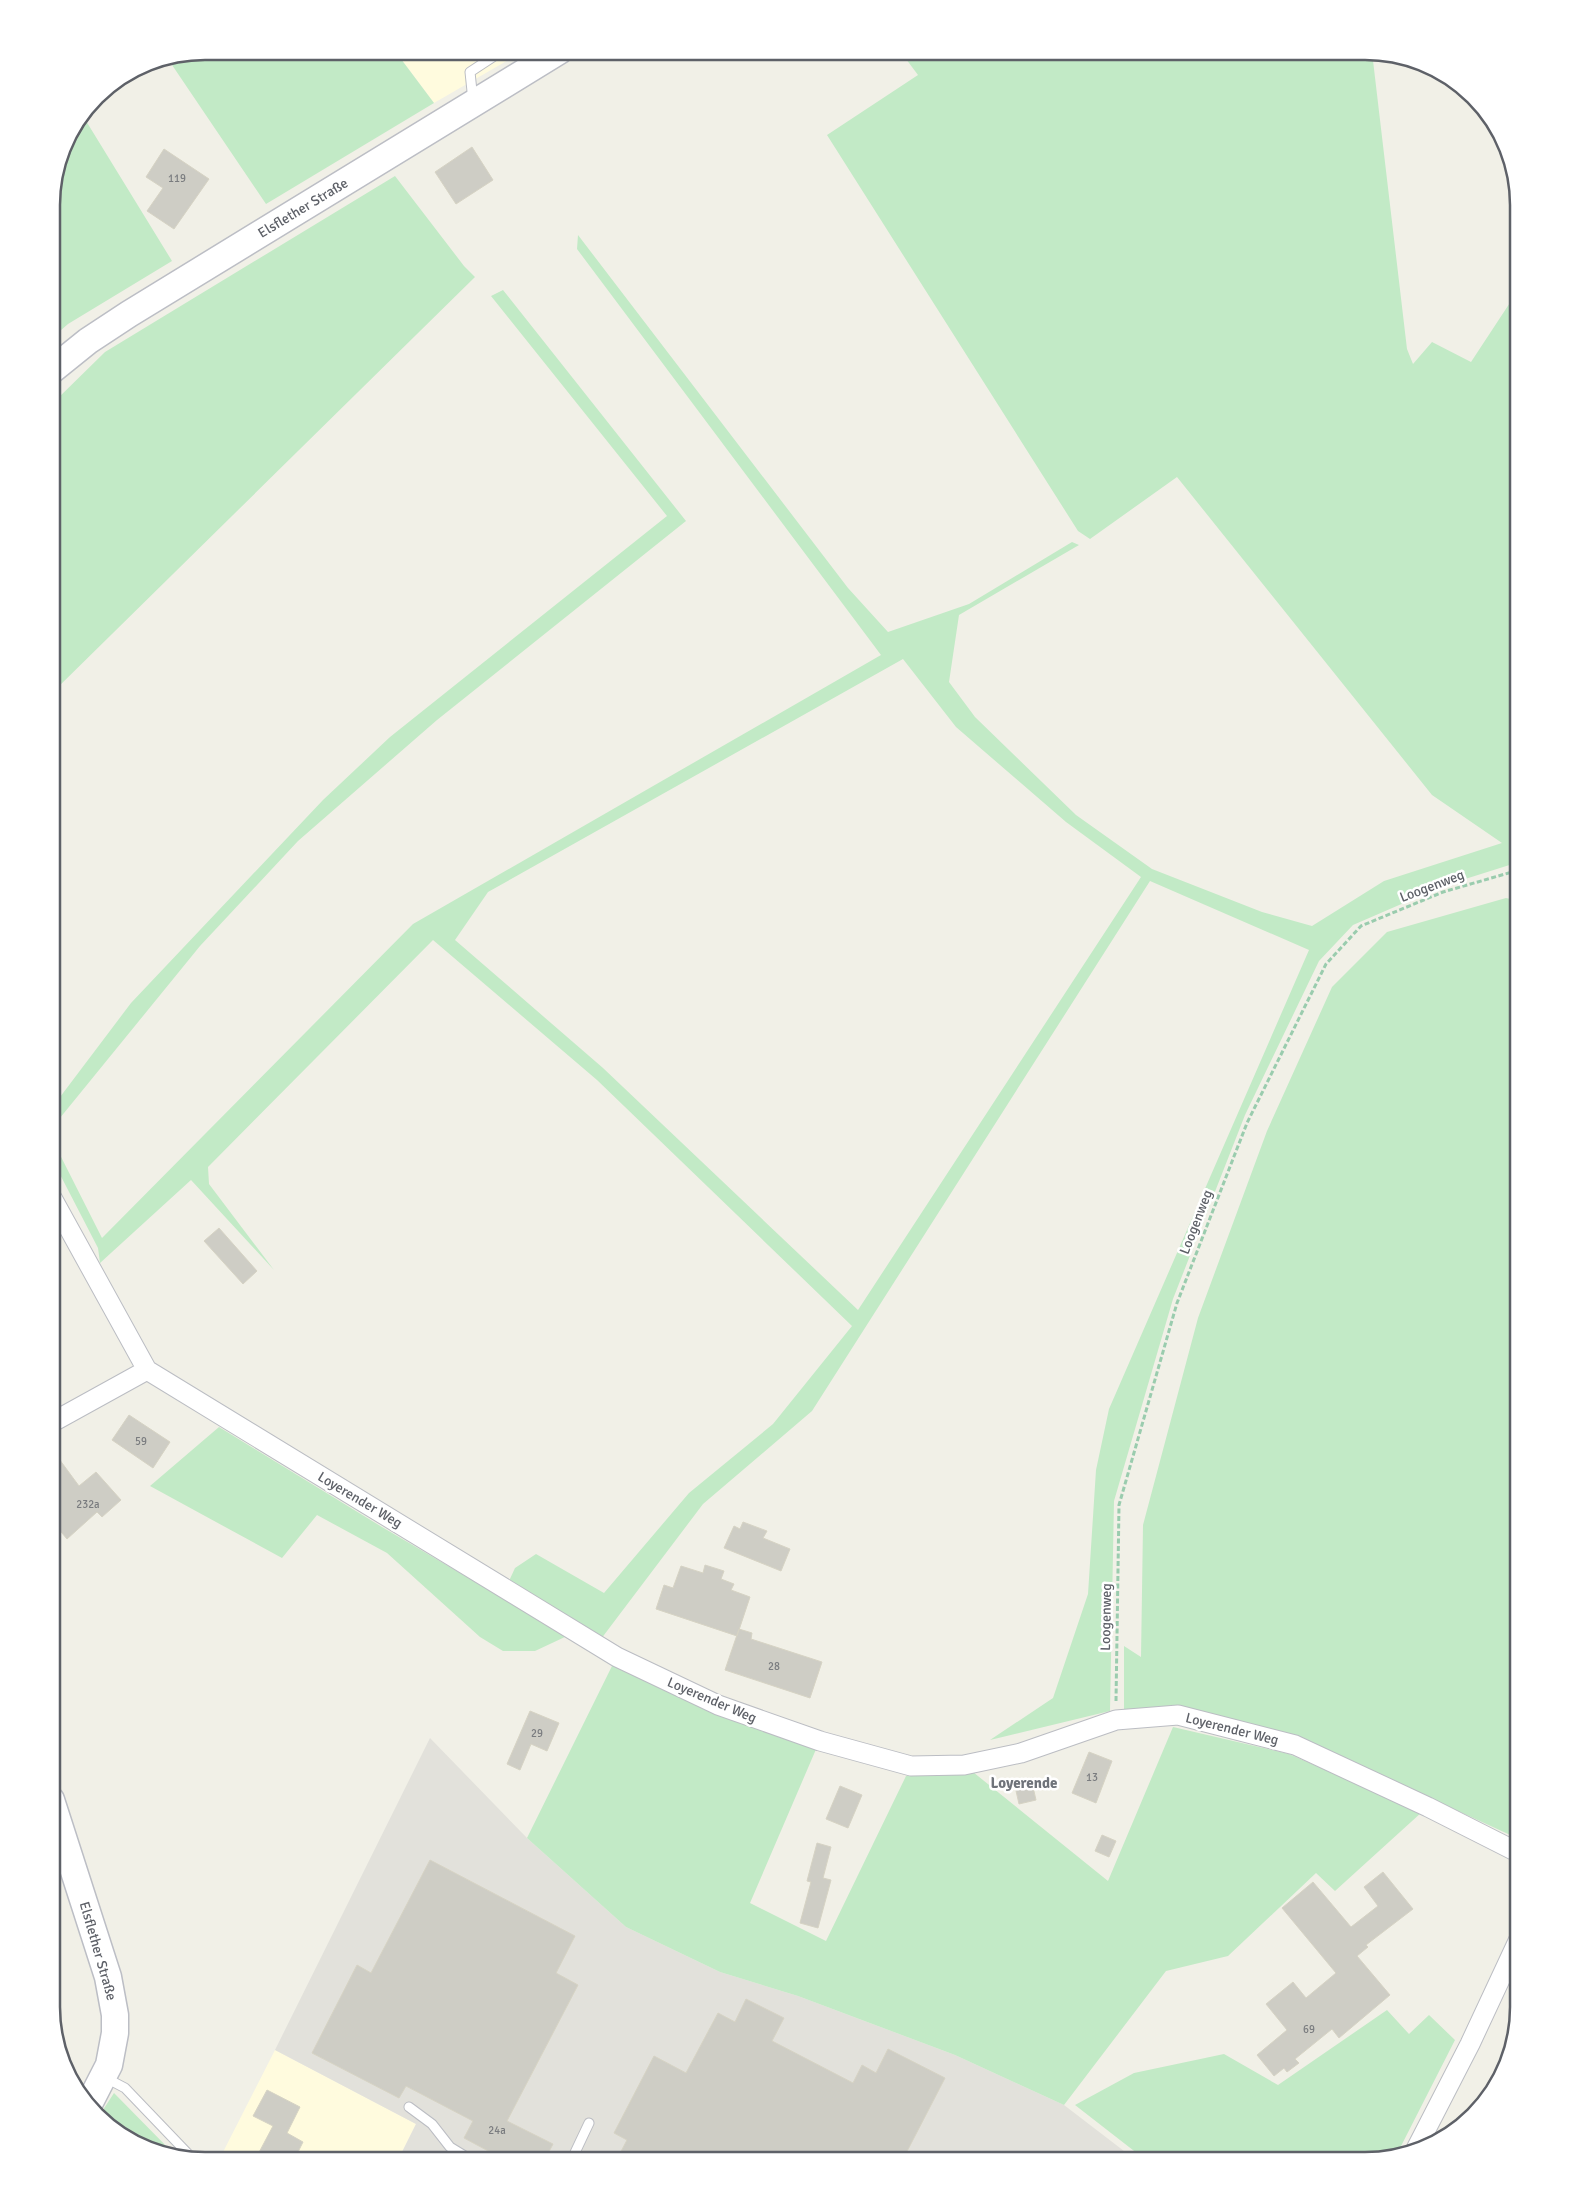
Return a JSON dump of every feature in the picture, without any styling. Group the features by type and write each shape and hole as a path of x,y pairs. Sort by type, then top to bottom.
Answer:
{"main road":[{"name":"Elsflether Straße","path":"60,364 88,341 129,314 474,105 539,60"},
{"name":"Elsflether Straße","path":"60,1828 108,1977 113,1999 115,2034 104,2077 92,2098"}],"street":[{"name":"Loyerender Weg","path":"60,1212 148,1370 617,1657 718,1705 820,1741 911,1766 964,1765 1012,1755 1116,1720 1178,1715 1295,1745 1510,1849"},
{"path":"60,1418 148,1370"},
{"path":"1420,2141 1470,2044 1510,1958"}],"lane":[{"path":"474,105 470,72 488,60"},
{"path":"104,2077 125,2088 185,2151"},
{"path":"409,2108 432,2124 450,2147 459,2152"},
{"path":"575,2152 590,2123"}],"path":[{"name":"Loogenweg","path":"1116,1720 1119,1505 1177,1303 1247,1123 1326,964 1361,926 1443,892 1510,873"}],"shaded area":[{"path":"402,60 508,60 434,103"},
{"path":"430,1738 527,1838 626,1927 720,1972 798,1996 955,2055 1064,2105 1125,2152 402,2152 416,2124 275,2050"},
{"path":"275,2050 416,2124 402,2152 223,2152"}],"green space":[{"path":"196,60 402,60 434,103 266,204 172,64"},
{"path":"907,60 1373,60 1407,349 1413,364 1432,342 1471,362 1510,303 1510,865 1443,886 1353,925 1319,961 1245,1115 1173,1299 1114,1501 1110,1711 990,1740 1053,1698 1088,1594 1096,1470 1109,1409 1309,950 1150,881 812,1411 703,1504 601,1639 509,1581 515,1568 536,1554 604,1593 689,1493 773,1424 852,1326 597,1080 433,940 208,1167 209,1184 274,1270 191,1180 100,1263 98,1248 60,1174 60,1155 102,1238 413,924 881,655 577,249 578,235 848,588 888,632 969,604 1072,542 1079,545 959,615 949,682 975,717 1076,815 1152,869 1262,912 1312,926 1384,881 1502,843 1432,795 1177,477 1090,539 1078,531 827,135 918,75","holes":["903,659 956,727 1066,822 1141,877 858,1310 603,1068 455,940 488,892"]},
{"path":"86,121 172,261 68,324 60,331 60,196 65,167 79,132"},
{"path":"395,176 464,266 475,277 60,685 60,396 105,352"},
{"path":"503,290 686,521 437,720 298,841 200,946 60,1118 60,1097 131,1003 323,800 390,737 667,516 491,296"},
{"path":"1506,898 1510,899 1510,1835 1299,1738 1124,1711 1124,1646 1141,1657 1143,1525 1198,1318 1267,1131 1332,987 1387,932"},
{"path":"219,1427 382,1527 567,1636 535,1651 503,1651 480,1637 387,1553 317,1515 282,1558 150,1486"},
{"path":"613,1664 817,1747 750,1903 826,1941 906,1776 973,1772 1108,1881 1173,1727 1289,1754 1422,1812 1335,1891 1316,1873 1228,1956 1166,1971 1064,2105 955,2055 798,1996 720,1972 626,1927 527,1838"},
{"path":"1387,2010 1409,2034 1429,2015 1455,2040 1400,2148 1384,2151 1135,2152 1075,2105 1134,2073 1224,2054 1278,2085"},
{"path":"114,2093 167,2147 132,2133 103,2110"}],"building":[{"path":"472,147 493,180 456,204 435,172"},
{"path":"164,149 209,179 174,229 147,211 163,188 146,177"},
{"path":"219,1228 257,1271 243,1284 204,1241"},
{"path":"129,1415 170,1442 153,1468 112,1440"},
{"path":"60,1460 79,1486 96,1472 121,1500 102,1517 97,1512 67,1539 60,1531"},
{"path":"743,1522 767,1531 763,1538 790,1549 781,1571 724,1548 734,1526 740,1529"},
{"path":"705,1565 724,1571 721,1579 734,1584 731,1590 750,1597 737,1636 656,1609 664,1585 673,1588 681,1566 703,1573"},
{"path":"739,1629 752,1633 751,1639 822,1662 810,1698 725,1670"},
{"path":"530,1711 559,1723 547,1751 531,1744 520,1770 507,1764"},
{"path":"1089,1752 1112,1761 1096,1803 1072,1793"},
{"path":"1031,1778 1036,1800 1019,1804 1014,1782"},
{"path":"840,1786 862,1795 848,1828 826,1819"},
{"path":"1102,1835 1116,1841 1109,1857 1095,1851"},
{"path":"817,1843 831,1847 823,1878 831,1880 818,1928 800,1923 811,1882 807,1881"},
{"path":"430,1860 575,1936 556,1973 578,1985 507,2121 553,2144 549,2152 490,2152 464,2138 473,2121 406,2086 399,2098 312,2053 357,1965 371,1973"},
{"path":"1383,1872 1413,1909 1366,1945 1368,1947 1357,1956 1390,1995 1339,2038 1332,2029 1295,2059 1299,2063 1287,2072 1284,2068 1274,2076 1257,2055 1287,2030 1266,2004 1293,1982 1306,1998 1336,1973 1282,1908 1313,1882 1351,1927 1378,1906 1364,1887"},
{"path":"746,1999 784,2018 772,2041 853,2083 862,2065 876,2073 888,2049 945,2078 907,2152 621,2152 627,2140 614,2133 654,2056 686,2073 718,2013 735,2022"},
{"path":"267,2090 300,2107 287,2133 303,2142 298,2152 259,2152 273,2126 253,2116"}],"district":[{"name":"Loyerende","path":"1024,1783"}]}
